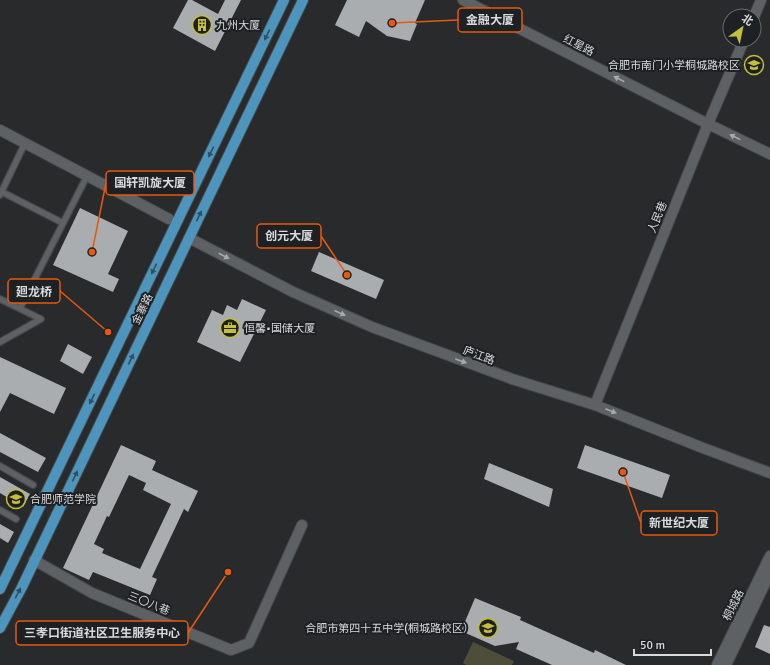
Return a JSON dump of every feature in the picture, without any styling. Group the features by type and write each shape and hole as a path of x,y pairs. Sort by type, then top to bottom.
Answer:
{"main road":[{"name":"金寨路","path":"0,589 284,0"},
{"name":"金寨路","path":"0,628 303,0"}],"street":[{"name":"红星路","path":"463,0 770,154"},
{"name":"人民巷","path":"595,405 708,124 741,48"},
{"path":"0,130 169,219"},
{"name":"庐江路","path":"189,238 293,292 372,328 512,379 595,405 770,473"},
{"name":"三〇八巷","path":"34,560 92,593 231,650 250,643 302,525"},
{"name":"桐城路","path":"717,665 770,556"},
{"name":"桐城路","path":"726,665 770,574"}],"lane":[{"path":"25,143 0,193 63,222"},
{"path":"20,308 87,176"},
{"path":"0,299 41,319 0,342"},
{"path":"0,466 33,485"},
{"path":"0,510 16,519"}],"green space":[{"path":"473,642 514,661 512,665 466,665 463,663"}],"building":[{"name":"九州大厦","path":"188,0 192,0 218,14 225,0 241,0 215,51 173,28"},
{"path":"347,0 425,0 415,23 417,24 410,41 387,36 366,21 359,37 335,25"},
{"path":"80,208 128,231 108,274 119,279 113,292 53,265"},
{"path":"319,252 384,280 376,299 311,271"},
{"name":"恒馨•国储大厦","path":"242,299 266,310 240,362 197,342 212,310 223,315 227,305 237,310"},
{"path":"68,344 92,357 83,374 60,361"},
{"path":"0,357 66,388 54,414 10,393 0,412"},
{"path":"0,433 46,458 38,472 0,452"},
{"path":"121,445 156,461 152,470 198,491 188,512 184,509 152,577 157,579 150,595 93,572 89,580 63,568","holes":["129,475 146,483 143,490 171,504 140,569 102,553 104,549 94,544"]},
{"path":"585,445 670,475 662,498 577,468"},
{"path":"489,463 553,489 549,507 484,479"},
{"path":"0,477 30,494 23,507 0,493"},
{"path":"0,524 14,532 8,543 0,538"},
{"path":"475,598 521,617 520,620 594,653 595,650 626,665 552,665 516,649 519,642 495,646 461,631"},
{"path":"764,625 770,627 770,654 755,647"}],"place":[{"name":"金融大厦","path":"392,23"},
{"name":"九州大厦","path":"202,25"},
{"name":"合肥市南门小学桐城路校区","path":"754,65"},
{"name":"国轩凯旋大厦","path":"92,252"},
{"name":"创元大厦","path":"347,275"},
{"name":"恒馨•国储大厦","path":"230,328"},
{"name":"廻龙桥","path":"108,332"},
{"name":"新世纪大厦","path":"623,472"},
{"name":"合肥师范学院","path":"16,499"},
{"name":"三孝口街道社区卫生服务中心","path":"228,572"},
{"name":"合肥市第四十五中学(桐城路校区）","path":"488,628"}]}
